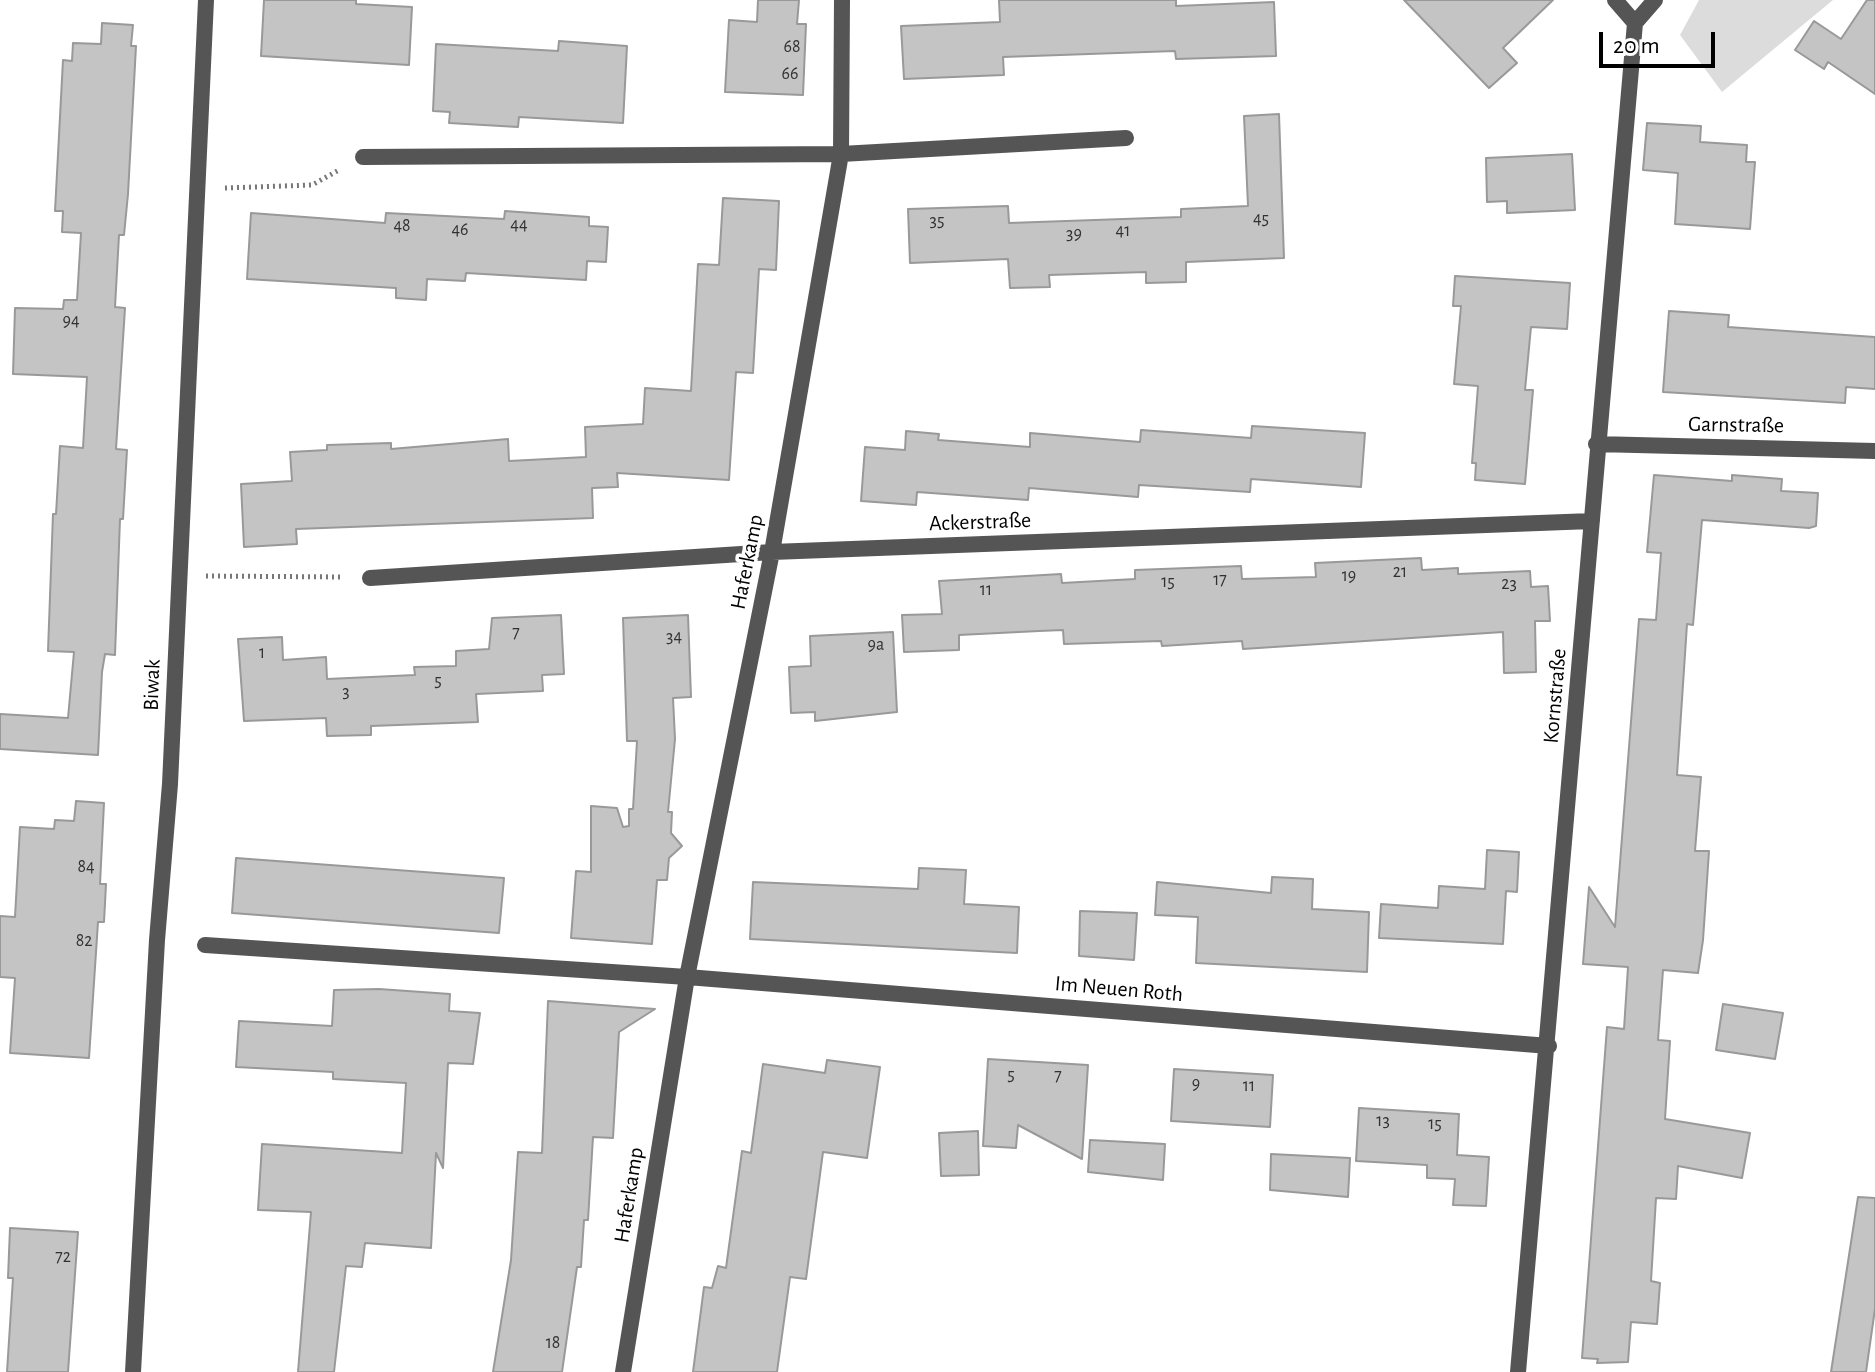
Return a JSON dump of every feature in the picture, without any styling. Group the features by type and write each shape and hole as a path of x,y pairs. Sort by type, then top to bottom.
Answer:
{"street":[{"name":"Biwak","path":"133,1372 157,940 170,784 206,0"},
{"name":"Haferkamp","path":"623,1372 687,977 772,552 841,154 842,0"},
{"path":"1615,0 1635,23 1655,0"},
{"name":"Kornstraße","path":"1518,1372 1549,1046 1596,444 1635,23"},
{"path":"363,157 841,154 1126,138"},
{"name":"Garnstraße","path":"1596,444 1875,451"},
{"name":"Ackerstraße","path":"370,578 772,552 1592,521"},
{"path":"205,945 687,977"},
{"name":"Im Neuen Roth","path":"687,977 1549,1046"}],"path":[{"path":"196,188 312,185 363,157"},
{"path":"178,579 224,574 370,578"}],"shaded area":[{"path":"1699,0 1833,0 1722,92 1680,35"}],"building":[{"path":"264,0 356,0 356,4 412,7 409,65 261,56"},
{"path":"758,0 799,0 797,24 806,24 803,95 725,92 729,20 757,22"},
{"path":"999,0 1176,0 1176,6 1274,2 1276,56 1176,59 1175,51 1003,57 1004,75 904,79 901,26 1000,22"},
{"path":"1404,0 1553,0 1503,48 1517,63 1489,88"},
{"path":"1867,0 1875,0 1875,94 1828,62 1824,69 1795,50 1814,21 1841,39"},
{"path":"102,23 133,25 131,46 136,46 128,194 124,235 119,235 115,307 125,308 116,449 127,450 123,519 120,519 115,655 105,654 98,755 0,749 0,714 68,718 74,652 48,651 53,514 56,514 60,446 83,448 87,377 13,374 15,308 63,309 64,300 77,300 81,233 62,232 63,211 55,211 63,60 72,61 73,43 101,44"},
{"path":"559,41 627,46 623,123 519,117 518,127 449,123 450,112 433,111 436,44 558,51"},
{"path":"1279,114 1284,258 1186,262 1186,282 1146,283 1146,272 1049,275 1050,287 1010,288 1008,259 910,263 908,209 1008,206 1009,223 1181,217 1181,209 1248,206 1244,116"},
{"path":"1647,123 1701,126 1700,142 1747,145 1746,162 1755,162 1750,229 1675,224 1678,173 1643,170"},
{"path":"1572,154 1575,210 1507,213 1507,201 1487,202 1486,158"},
{"path":"723,198 779,201 776,270 759,269 753,373 736,372 729,480 617,473 618,487 592,488 593,518 296,529 297,544 244,547 241,484 292,481 290,452 327,450 327,445 391,443 391,449 508,439 509,461 586,457 585,427 643,424 645,388 691,391 698,264 719,265"},
{"path":"505,211 589,217 589,226 608,227 606,262 587,261 586,280 466,273 465,281 427,279 426,300 396,298 396,288 247,279 251,213 385,223 386,213 504,219"},
{"path":"1455,276 1570,283 1567,329 1531,327 1525,390 1533,390 1525,484 1475,480 1476,463 1472,463 1478,386 1454,384 1461,306 1453,306"},
{"path":"1669,311 1729,315 1728,327 1875,337 1875,389 1846,387 1845,403 1663,392"},
{"path":"1252,426 1365,433 1361,487 1251,479 1250,492 1139,485 1138,497 1029,488 1028,500 917,492 916,505 861,501 865,447 905,450 906,431 939,434 938,440 1030,447 1030,433 1140,442 1141,430 1251,438"},
{"path":"1654,475 1732,481 1732,475 1782,479 1781,491 1818,493 1816,526 1702,520 1693,625 1687,624 1677,775 1701,777 1695,851 1709,851 1703,940 1698,973 1663,970 1658,1040 1670,1041 1665,1119 1750,1133 1742,1178 1678,1166 1676,1199 1656,1198 1651,1281 1660,1283 1657,1324 1631,1322 1628,1362 1597,1363 1598,1359 1582,1358 1607,1027 1624,1029 1628,967 1583,964 1589,887 1615,927 1639,619 1656,620 1661,553 1647,552"},
{"path":"1421,558 1422,570 1458,568 1458,574 1530,571 1531,587 1548,586 1550,621 1535,621 1536,672 1504,673 1503,632 1243,649 1242,641 1162,646 1161,641 1064,644 1063,630 959,635 959,650 904,652 902,615 942,614 939,581 1061,574 1062,583 1135,579 1135,570 1241,566 1242,579 1316,577 1315,563"},
{"path":"561,615 564,674 542,675 543,691 476,694 478,722 371,726 371,735 327,736 326,718 244,721 238,639 282,637 283,660 326,657 327,679 415,675 414,667 456,666 456,651 489,649 492,618"},
{"path":"688,615 691,697 673,698 675,739 668,812 672,812 671,833 682,846 669,858 667,880 657,880 652,944 571,938 576,871 591,872 591,806 617,808 623,827 629,826 629,809 633,809 637,741 627,741 623,618"},
{"path":"893,632 897,712 815,721 815,712 791,713 789,667 811,666 810,636"},
{"path":"76,801 104,803 100,884 106,884 104,922 98,922 89,1058 10,1053 15,978 0,977 0,916 15,917 20,827 54,829 55,820 74,821"},
{"path":"1487,850 1519,852 1517,892 1506,891 1503,944 1379,938 1381,904 1438,908 1439,886 1485,889"},
{"path":"236,858 504,878 499,933 232,913"},
{"path":"919,868 966,870 964,904 1019,907 1017,953 750,939 753,882 918,889"},
{"path":"1272,877 1313,879 1312,909 1369,912 1367,972 1196,963 1198,917 1155,915 1157,882 1271,893"},
{"path":"1080,911 1137,913 1134,960 1079,956"},
{"path":"379,989 450,994 449,1011 480,1013 473,1064 448,1063 443,1168 436,1153 431,1248 365,1243 362,1267 346,1266 334,1372 298,1372 311,1212 258,1210 262,1144 402,1153 406,1083 333,1079 333,1072 236,1067 239,1021 332,1026 334,990"},
{"path":"548,1001 655,1009 619,1032 613,1138 593,1137 588,1220 584,1220 581,1267 577,1267 562,1372 493,1372 511,1260 518,1152 542,1153"},
{"path":"1723,1004 1783,1013 1775,1059 1716,1050"},
{"path":"988,1059 1088,1065 1082,1159 1018,1125 1016,1148 983,1146"},
{"path":"827,1060 880,1067 867,1158 823,1152 806,1279 790,1277 777,1372 693,1372 704,1287 712,1288 718,1266 726,1268 742,1151 751,1153 763,1064 825,1073"},
{"path":"1174,1069 1273,1075 1270,1127 1171,1121"},
{"path":"1359,1108 1459,1114 1457,1155 1489,1157 1486,1206 1453,1205 1455,1179 1427,1178 1427,1165 1356,1161"},
{"path":"978,1131 979,1175 941,1176 939,1133"},
{"path":"1090,1140 1165,1144 1163,1180 1088,1172"},
{"path":"1271,1154 1350,1158 1348,1197 1270,1190"},
{"path":"1858,1197 1875,1198 1875,1309 1866,1372 1831,1372"},
{"path":"10,1228 78,1232 68,1372 7,1372 13,1278 8,1278"}]}
